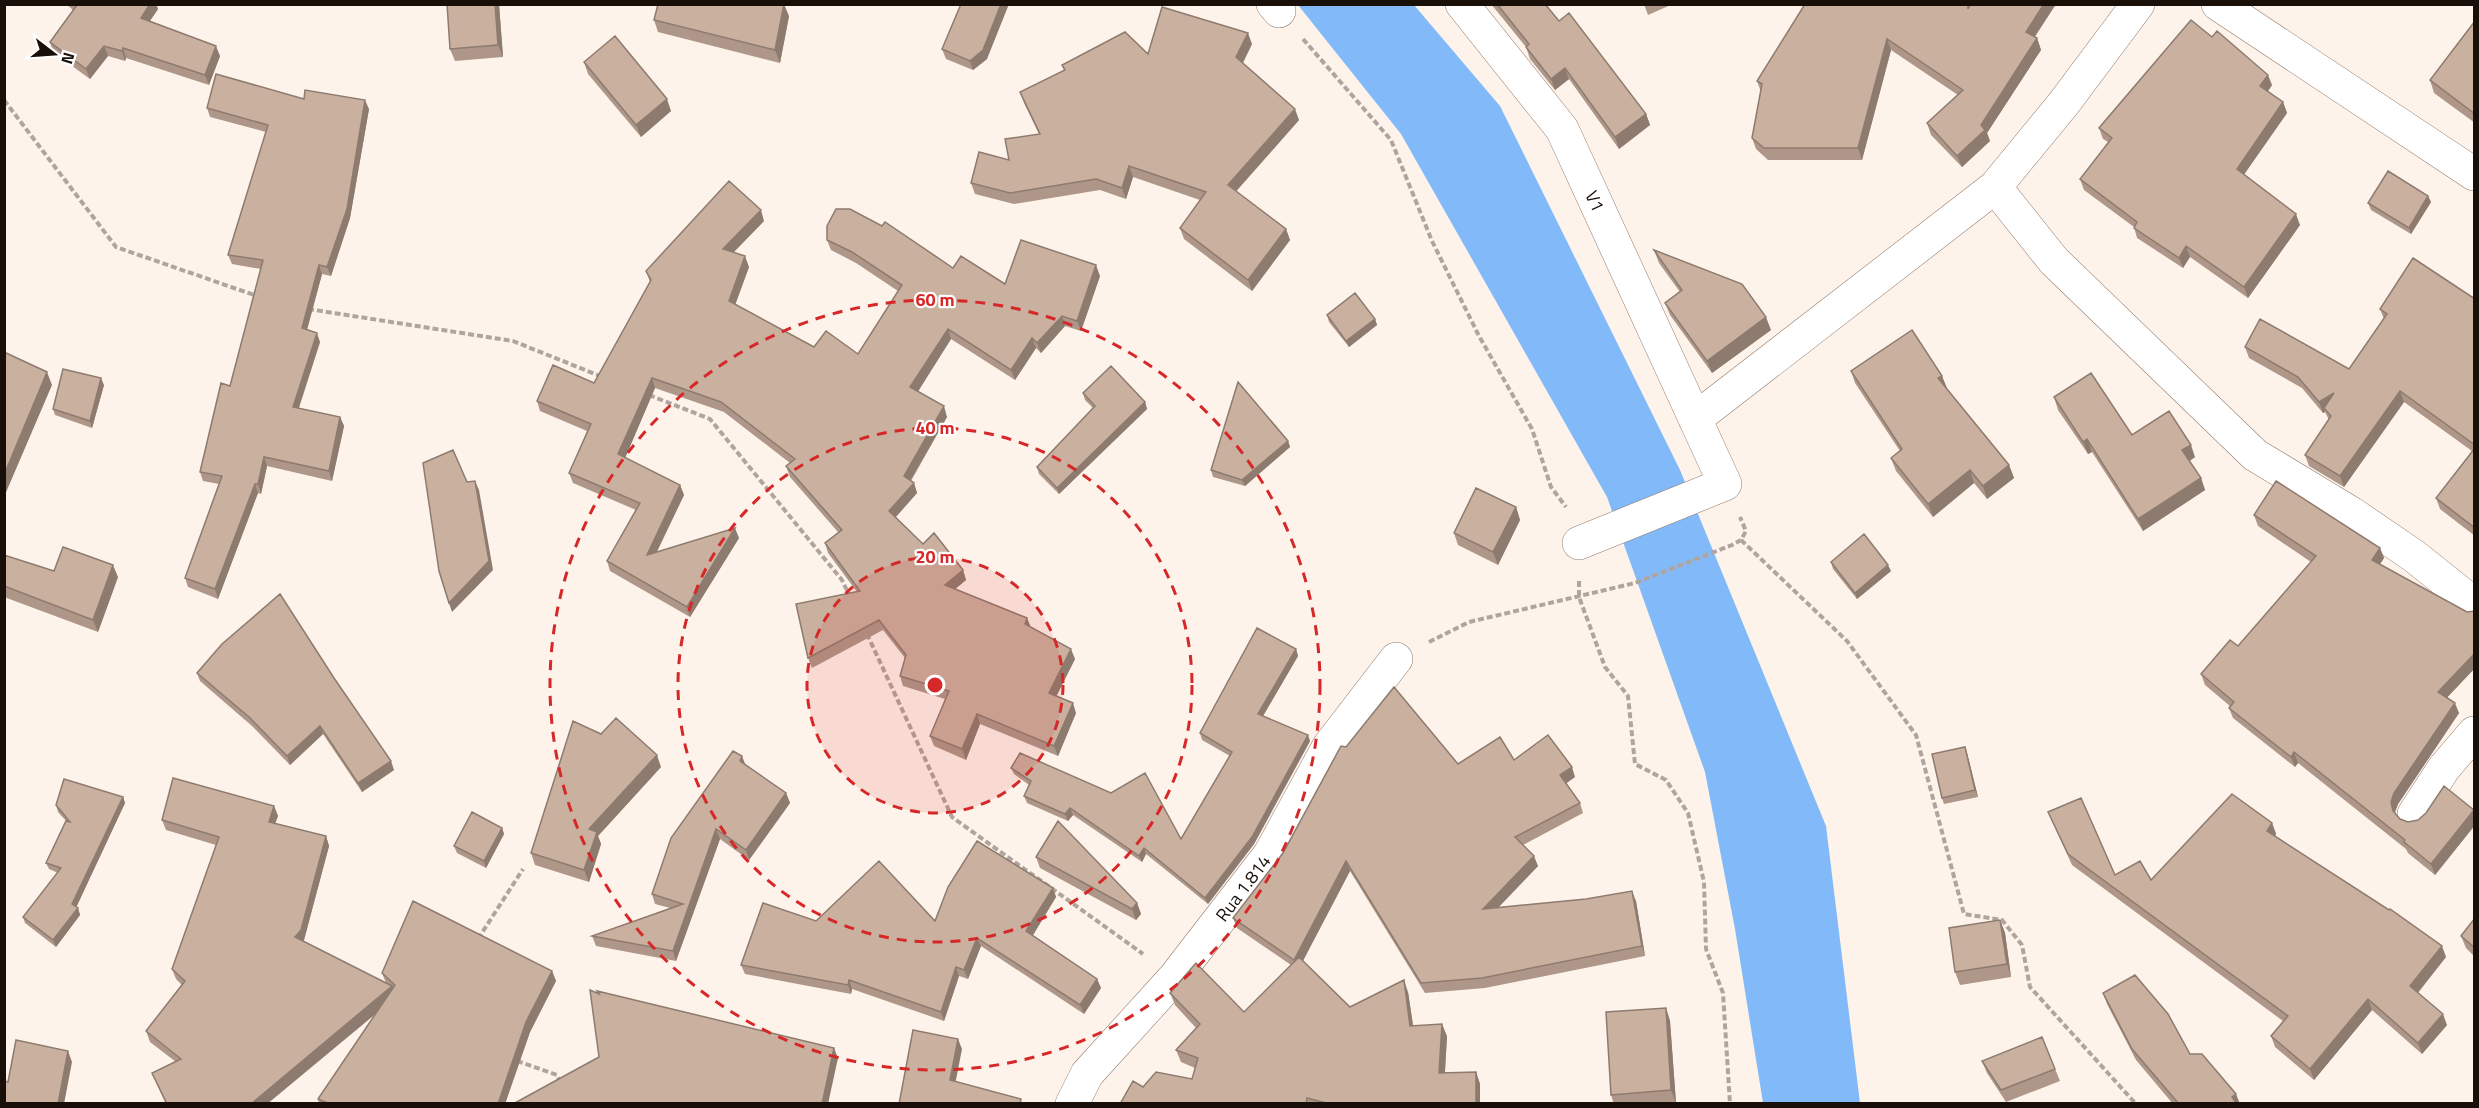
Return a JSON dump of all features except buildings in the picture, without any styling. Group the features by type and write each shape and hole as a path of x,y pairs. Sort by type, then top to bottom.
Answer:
{"street":[{"name":"V1","path":"1462,4 1562,129 1725,484 1591,538"},
{"path":"1695,419 1995,187 2064,104 2138,4"},
{"path":"2218,4 2475,174"},
{"path":"1995,187 2054,261 2255,455 2352,513 2414,556 2475,604"},
{"name":"Rua 1.814","path":"1072,1104 1087,1074 1175,977 1270,854 1329,746 1396,659"},
{"path":"2414,814 2444,768 2475,733"}],"path":[{"path":"4,100 116,247 258,297"},
{"path":"304,308 513,341 611,380"},
{"path":"644,393 710,419 842,580 852,601"},
{"path":"1741,540 1846,641 1917,735 1964,914 2002,920 2022,945 2030,987 2136,1104"},
{"path":"1396,659 1469,622 1635,583 1732,545"},
{"path":"862,623 952,817 1175,977"},
{"path":"475,943 523,869"},
{"path":"516,1060 557,1075 562,1085"}],"water":[{"path":"1298,5 1414,5 1500,106 1680,470 1826,826 1860,1103 1763,1103 1735,929 1705,772 1607,497 1401,134"}]}
